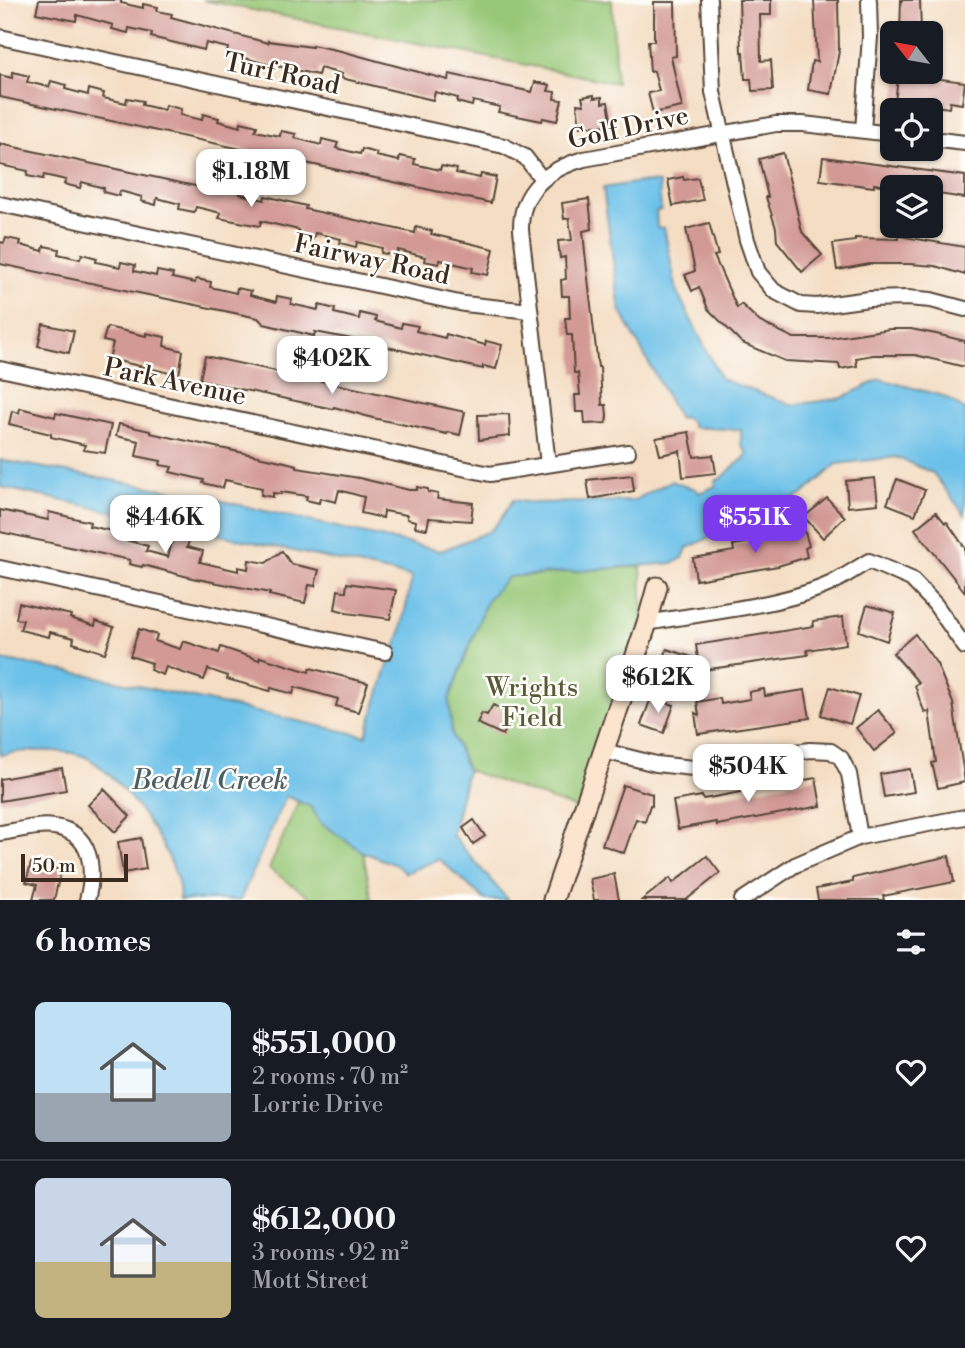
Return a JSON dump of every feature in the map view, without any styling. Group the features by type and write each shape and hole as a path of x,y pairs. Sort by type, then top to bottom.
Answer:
{"street":[{"path":"709,0 711,74 747,240 758,272 774,291 801,305 907,298 932,300 965,309"},
{"path":"863,131 870,37 869,0"},
{"name":"Turf Road","path":"0,37 504,146 525,157 542,179"},
{"name":"Golf Drive","path":"548,464 522,216 530,194 542,179 554,170 584,159 776,124 880,133"},
{"path":"943,140 965,143"},
{"name":"Fairway Road","path":"0,204 464,304 530,311"},
{"name":"Park Avenue","path":"0,369 490,474 628,452"},
{"path":"647,623 772,601 807,592 831,583 869,561 911,579 935,604 965,647"},
{"path":"0,568 385,652"},
{"path":"553,900 657,587"},
{"path":"604,751 656,764 693,768 810,750 831,751 841,758 849,774 860,837"},
{"path":"742,900 795,865 860,837 965,817"},
{"path":"0,833 52,826 65,829 80,840 91,862 92,881 87,900"}],"green space":[{"path":"203,0 612,0 616,83"},
{"name":"Wrights Field","path":"641,566 643,615 578,809 467,770 452,734 449,700 487,600 508,577"},
{"path":"301,795 325,803 363,852 372,900 315,900 269,869"}],"water":[{"name":"Bedell Creek","path":"640,182 659,183 661,210 656,211 657,228 664,228 677,292 721,379 792,405 842,398 880,379 943,396 965,410 965,515 933,473 896,457 837,464 802,495 687,548 683,558 673,563 508,577 487,600 449,700 452,734 467,770 452,835 508,900 485,900 439,859 405,873 396,865 363,852 321,823 311,807 286,796 240,900 179,900 172,864 160,841 128,796 94,762 80,755 51,751 0,755 0,660 89,675 366,736 400,635 412,577 0,487 0,460 196,495 441,551 490,531 513,500 533,503 633,501 671,481 696,489 699,493 716,486 715,481 726,475 747,454 741,444 741,430 692,427 692,423 684,417 679,419 620,310 603,188"}],"building":[{"path":"39,0 121,0 121,3 143,8 143,4 158,7 157,11 172,14 171,17 268,43 312,45 448,80 449,74 532,92 535,82 550,85 548,91 555,92 554,99 562,100 557,121 543,118 542,121 498,112 500,107 473,101 472,106 457,102 458,98 435,92 433,100 341,78 342,74 320,68 318,75 263,63 227,53 228,48 206,43 204,50 151,37 152,33 129,28 128,33 112,29 113,25 77,15 76,21 36,13"},
{"path":"739,0 771,0 771,15 760,15 761,61 771,60 773,90 752,91 751,79 745,79"},
{"path":"814,0 838,0 839,51 831,94 808,90 812,61 817,62"},
{"path":"901,0 920,0 921,21 900,21"},
{"path":"654,2 675,2 676,56 671,57 682,107 653,113 648,93 659,91 654,71 650,72 648,41 654,41"},
{"path":"13,72 29,76 27,82 49,87 51,81 66,85 65,89 88,95 89,89 104,93 103,98 126,103 127,98 164,110 165,105 181,109 180,115 202,120 203,114 240,127 241,122 257,126 255,131 280,136 281,131 296,134 295,138 321,145 322,139 338,143 336,148 360,154 362,149 377,153 376,156 399,161 400,156 415,159 414,164 440,170 441,166 457,169 456,173 480,178 481,174 496,177 491,203 0,97 0,75 12,78"},
{"path":"943,79 965,82 962,104 950,102 949,108 943,107 943,98 895,98 897,84 943,84"},
{"path":"594,95 594,98 602,97 602,103 608,102 612,125 580,127 577,104 584,105 582,97"},
{"path":"0,144 209,189 220,190 221,185 241,190 240,194 264,200 265,196 306,206 305,209 415,233 416,227 432,231 431,234 494,249 488,275 472,272 473,268 440,260 439,264 424,261 425,257 398,250 397,256 381,253 382,248 357,242 356,247 340,243 341,239 315,233 313,239 298,235 299,230 261,221 260,226 219,218 221,213 196,207 194,212 179,209 180,204 157,198 156,205 141,201 142,197 120,191 119,196 103,192 104,188 82,182 80,188 64,184 66,180 44,175 43,179 27,176 28,171 0,165"},
{"path":"783,153 802,232 822,255 802,272 777,241 759,159"},
{"path":"823,157 965,176 965,198 943,195 943,175 880,175 880,185 874,184 874,187 820,180"},
{"path":"683,177 684,180 698,178 703,200 673,206 668,180"},
{"path":"589,199 592,229 583,231 600,367 602,405 606,405 607,416 606,423 585,424 584,412 576,412 575,395 580,395 578,373 574,373 572,335 567,335 565,318 570,318 569,296 562,296 561,280 566,279 565,257 560,258 558,241 572,240 569,218 564,219 562,203"},
{"path":"709,223 718,255 714,256 737,308 741,304 760,322 794,338 830,338 890,329 911,329 936,334 965,341 965,367 915,355 873,355 856,358 857,366 840,369 839,364 785,361 742,343 708,309 699,287 692,291 685,275 695,271 686,229"},
{"path":"6,238 21,241 20,245 43,251 44,246 59,249 58,254 80,259 82,254 97,258 96,262 120,267 121,262 135,265 134,271 156,276 157,271 173,274 172,278 195,283 196,279 211,282 210,287 236,293 237,288 251,291 250,295 276,302 277,296 292,299 291,304 318,310 319,305 335,309 334,313 359,319 360,313 376,317 375,321 401,328 402,323 418,326 416,331 445,338 446,334 485,345 486,341 502,345 496,369 483,366 483,369 357,340 315,332 314,336 264,324 258,318 0,264 0,242 4,243"},
{"path":"855,238 911,238 965,247 965,275 935,266 910,264 869,264 837,270 833,244 855,241"},
{"path":"43,324 74,331 69,353 38,346"},
{"path":"107,327 146,336 146,333 165,337 164,346 183,351 179,375 109,359 113,343 103,341"},
{"path":"205,356 465,412 460,435 212,383 200,379"},
{"path":"20,408 55,417 56,413 111,425 105,453 83,450 85,445 9,424 12,411 19,413"},
{"path":"509,414 510,436 479,440 478,415"},
{"path":"119,424 281,461 297,465 297,468 359,478 409,490 417,490 417,487 428,489 428,492 438,494 437,499 473,503 471,521 429,518 427,529 415,527 416,521 407,519 407,515 384,511 383,518 361,513 364,497 339,490 336,502 320,498 319,503 306,500 307,496 281,492 273,493 273,497 261,495 262,488 225,480 223,488 203,483 204,480 170,472 172,467 160,465 161,461 136,456 139,441 116,436"},
{"path":"689,432 694,457 713,455 716,473 683,477 680,451 660,455 656,438"},
{"path":"632,475 634,491 590,499 587,480"},
{"path":"875,478 878,504 848,507 846,481"},
{"path":"897,479 925,490 915,515 887,504"},
{"path":"827,498 845,517 823,538 804,517"},
{"path":"0,510 48,520 49,512 90,522 89,526 127,534 126,540 148,546 146,551 168,557 175,531 191,535 187,547 203,551 200,562 238,571 238,567 248,569 249,560 266,563 282,551 291,564 319,570 315,586 309,585 305,603 269,595 270,593 129,564 130,560 0,532"},
{"path":"936,512 947,522 965,548 965,592 915,529"},
{"path":"803,526 809,546 805,548 807,557 778,566 696,580 693,558 734,551 733,545 769,539 784,534 783,531"},
{"path":"347,583 396,590 390,619 335,609 338,590 346,592"},
{"path":"19,603 71,615 70,618 95,626 96,621 114,627 105,653 73,643 74,638 50,632 49,637 20,630 23,620 16,619"},
{"path":"867,605 895,613 887,641 859,631"},
{"path":"843,617 846,644 807,650 808,655 689,672 688,667 680,684 658,677 667,649 698,659 696,645 814,626 813,621"},
{"path":"139,629 157,635 155,641 180,649 183,641 219,653 221,647 259,660 260,657 309,672 310,668 368,683 358,712 336,706 338,699 295,687 293,694 271,688 270,691 227,679 228,676 208,669 204,680 166,667 163,675 150,670 152,663 130,656"},
{"path":"915,634 937,664 953,703 965,782 938,788 932,763 936,762 929,711 925,713 919,698 915,685 919,683 893,653"},
{"path":"830,687 859,696 850,724 821,715"},
{"path":"764,689 765,696 805,690 810,718 698,734 695,713 699,715 697,702 720,698 721,704 750,699 749,692"},
{"path":"651,698 674,705 664,733 641,725"},
{"path":"493,705 513,716 503,735 477,723 482,713 487,715"},
{"path":"878,710 897,733 874,751 856,728"},
{"path":"62,768 66,790 0,801 0,779"},
{"path":"910,769 914,792 884,797 880,774"},
{"path":"816,778 821,806 717,825 716,822 678,829 673,801 702,796 703,799"},
{"path":"623,785 652,794 652,806 650,805 645,822 636,819 624,853 602,845"},
{"path":"104,789 130,816 115,832 88,805"},
{"path":"474,820 485,836 473,844 463,828"},
{"path":"141,838 146,869 123,873 118,842"},
{"path":"707,856 720,873 686,900 642,900 670,878 673,883"},
{"path":"949,856 954,882 883,896 884,900 818,900 816,889 853,882 853,878"},
{"path":"31,863 61,870 54,900 33,900 37,885 26,882"},
{"path":"614,874 619,900 594,900 590,879"}]}
